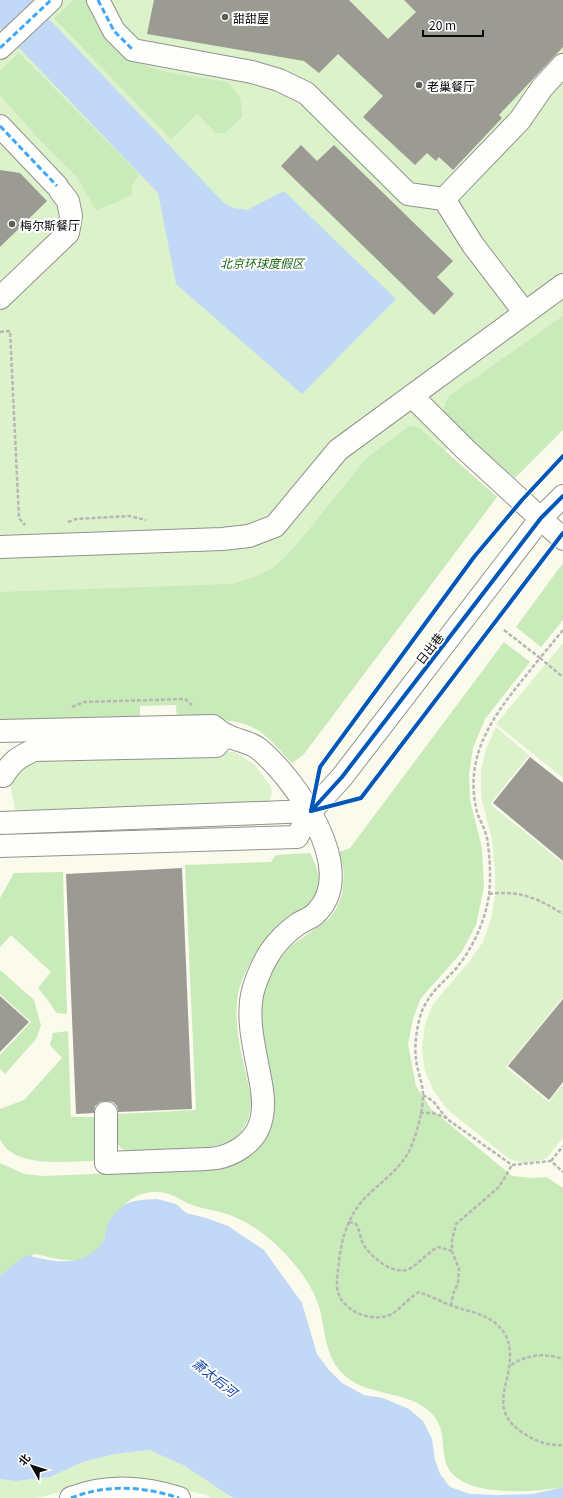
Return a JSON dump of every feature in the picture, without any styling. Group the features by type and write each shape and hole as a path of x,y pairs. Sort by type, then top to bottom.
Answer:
{"street":[{"path":"98,0 114,31 133,50 252,72 279,80 306,93 408,194 444,199 473,245 525,313"},
{"path":"2,46 49,2"},
{"path":"444,199 520,120 542,88 563,65"},
{"path":"0,126 59,189 68,201 71,216 68,233 0,298"},
{"path":"0,547 222,539 249,536 275,526 338,450 563,285"},
{"path":"412,396 465,449 563,539"},
{"name":"日出巷","path":"0,846 297,837 311,811 342,777 541,518 563,496"},
{"path":"0,731 213,726 226,735 258,748 275,764 311,811 325,847 332,874 328,898 316,914 284,934 264,960 253,989 250,1019 264,1109 258,1130 241,1149 217,1158 106,1163 106,1113"},
{"path":"4,776 11,764 21,756 34,750 216,746 226,735"},
{"path":"0,823 311,811"},
{"path":"71,1498 94,1490 116,1487 168,1494 179,1498"}],"path":[{"path":"0,332 10,331 19,518 28,528"},
{"path":"64,524 76,518 129,516 150,522"},
{"path":"504,630 563,677"},
{"path":"563,630 490,723 477,754 472,786 478,813 486,838 489,894 482,922 468,952 454,971 432,992 422,1012 415,1058 423,1095 412,1144 396,1170 363,1200 349,1222 341,1243 338,1274 338,1294 346,1304 360,1315 387,1316 419,1292 451,1306 478,1313 495,1322 506,1335 511,1365 503,1396 505,1414 511,1425 529,1438 552,1445 563,1444"},
{"path":"489,894 504,892 531,896 563,914"},
{"path":"423,1095 433,1101 447,1118 512,1165 551,1162 563,1172"},
{"path":"420,1113 433,1113 447,1118"},
{"path":"551,1162 563,1146"},
{"path":"451,1306 453,1294 458,1283 459,1269 452,1251 452,1240 456,1224 500,1187 512,1165"},
{"path":"349,1222 356,1224 360,1230 361,1239 365,1248 390,1268 399,1271 407,1270 415,1265 430,1251 438,1247 452,1251"},
{"path":"511,1365 521,1359 546,1354 563,1359"}],"green space":[{"name":"北京环球度假区","path":"0,0 563,0 563,361 472,425 420,474 274,641 0,661"},
{"path":"74,0 89,0 97,24 109,42 124,55 142,64 161,70 227,82 235,90 239,98 242,117 225,133 216,133 197,114 171,139 54,18"},
{"path":"19,53 139,174 132,185 132,194 96,210 77,177 36,136 0,95 0,71"},
{"path":"563,316 563,430 515,478 442,413 448,397"},
{"path":"409,426 418,427 497,497 304,754 292,763 268,738 250,726 219,720 177,721 176,705 140,706 140,721 0,726 0,592 232,584 258,576 272,568 292,550 366,459"},
{"path":"563,563 563,620 541,647 516,627"},
{"path":"504,642 530,662 485,719 473,748 469,774 470,800 482,848 484,887 476,925 461,953 421,998 413,1019 408,1044 416,1086 431,1109 512,1176 532,1178 546,1177 563,1188 563,1487 533,1491 479,1488 464,1482 453,1474 446,1463 442,1433 433,1415 412,1401 362,1386 350,1380 340,1371 328,1349 320,1310 308,1283 288,1256 263,1233 232,1216 192,1205 169,1194 150,1192 141,1194 132,1198 118,1211 108,1227 101,1248 91,1257 70,1260 34,1254 0,1280 0,1163 24,1174 44,1176 215,1169 263,1140 272,1123 275,1106 274,1092 259,1017 263,990 273,966 291,946 329,919 337,907 342,894 344,873 339,852 350,848"},
{"path":"563,643 563,778 496,724"},
{"path":"496,727 529,755 490,804 563,863 563,997 506,1067 549,1102 563,1084 563,1138 547,1158 524,1163 509,1159 448,1110 433,1090 425,1071 422,1048 425,1024 433,1004 468,963 483,942 491,919 495,896 495,871 492,840 481,796 481,771 486,749"},
{"path":"224,751 235,752 254,764 271,787 272,794 269,802 15,814 11,780 13,774 23,761"},
{"path":"222,822 222,831 158,835 158,825"},
{"path":"133,825 134,835 10,839 10,830"},
{"path":"310,853 317,870 320,884 317,894 304,910 282,925 262,944 242,980 238,994 237,1023 241,1053 251,1097 250,1113 246,1125 239,1134 231,1140 208,1147 131,1151 122,1149 116,1142 116,1114 196,1110 185,865 271,862 276,855"},
{"path":"63,872 67,1014 56,1013 38,988 51,972 11,935 0,947 0,898 14,873"},
{"path":"0,970 34,1000 41,1025 36,1039 5,1074 0,1069 0,1055 31,1022 0,994"},
{"path":"68,1031 71,1117 94,1117 94,1161 42,1161 16,1155 7,1149 0,1139 0,1109 24,1100 62,1058 50,1045 53,1033"},
{"path":"149,1450 185,1466 227,1493 231,1498 210,1498 206,1495 156,1483 82,1486 37,1498 0,1498 0,1479 16,1481 50,1477 83,1462 114,1454"}],"water":[{"path":"0,0 31,0 224,203 234,208 247,210 284,191 396,299 302,394 176,284 158,193 0,28"},
{"name":"萧太后河","path":"157,1199 176,1204 186,1213 228,1226 264,1250 302,1303 317,1354 328,1369 342,1383 364,1395 383,1398 409,1409 423,1421 432,1439 435,1460 440,1474 450,1487 470,1494 498,1495 533,1494 563,1487 563,1498 233,1498 185,1466 149,1450 114,1454 83,1462 50,1477 16,1481 0,1479 0,1276 26,1255 57,1261 77,1260 86,1256 95,1251 103,1242 109,1222 119,1209 127,1203"}],"building":[{"path":"154,0 349,0 388,39 416,12 404,0 563,0 563,47 499,115 502,118 453,170 439,157 436,161 427,153 415,165 363,117 383,96 338,54 319,73 304,61 147,34"},
{"path":"301,145 317,161 334,145 453,261 437,277 454,294 434,315 281,166"},
{"name":"梅尔斯餐厅","path":"0,170 20,173 47,201 0,247"},
{"path":"530,757 563,783 563,861 493,803"},
{"path":"182,868 192,1109 118,1112 117,1106 113,1102 106,1101 100,1102 95,1106 94,1113 76,1114 66,874"},
{"path":"0,996 29,1022 0,1052"},
{"path":"563,999 563,1082 549,1100 508,1066"}],"marked path":[{"path":"0,48 51,0"},
{"path":"98,0 114,31 133,50"},
{"path":"0,126 57,186"},
{"path":"71,1498 98,1490 125,1488 152,1491 179,1498"}],"cycle path":[{"path":"563,456 522,500 474,557 320,767 311,811 361,798 563,533"},
{"path":"311,811 342,777 541,518 563,496"}],"place":[{"name":"甜甜屋","path":"225,17"},
{"name":"老巢餐厅","path":"419,85"},
{"name":"梅尔斯餐厅","path":"12,224"}]}
